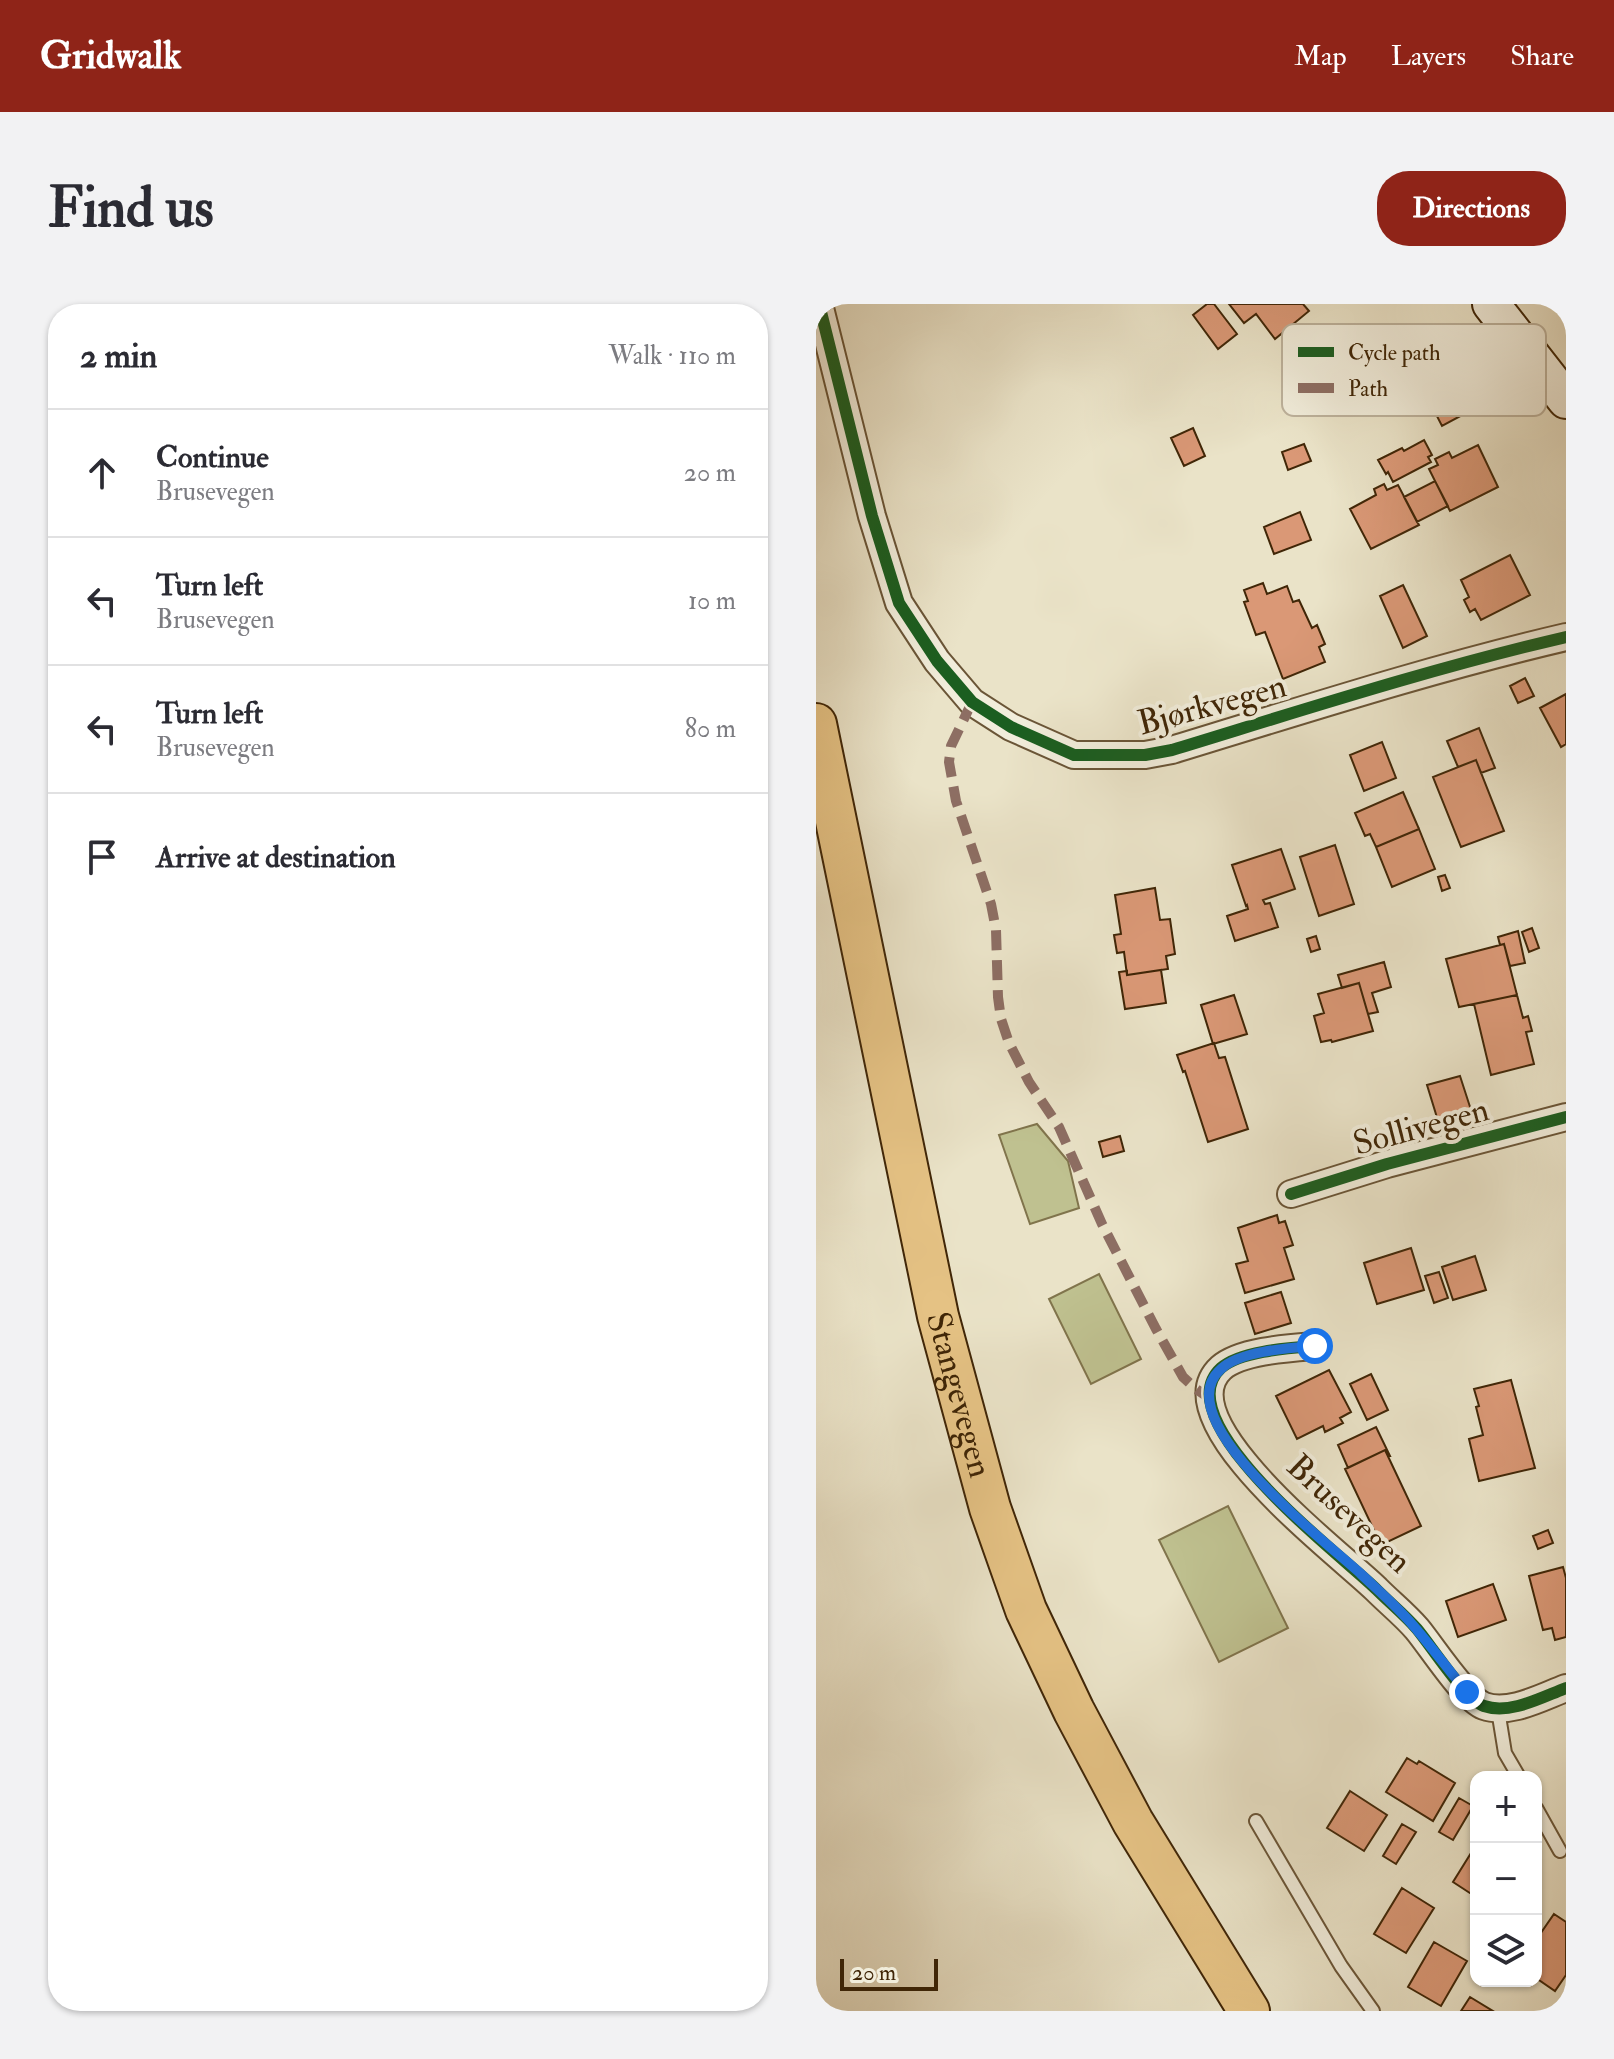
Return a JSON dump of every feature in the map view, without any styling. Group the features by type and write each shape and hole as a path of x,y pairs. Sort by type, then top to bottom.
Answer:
{"main road":[{"name":"Stangevegen","path":"816,724 938,1316 990,1508 1026,1610 1074,1711 1133,1822 1249,2011"}],"street":[{"name":"Bjørkvegen","path":"819,304 872,516 899,603 937,661 972,702 1021,732 1074,755 1145,755 1172,750 1396,681 1566,637"},
{"path":"1491,304 1507,324"},
{"path":"1546,374 1566,400"},
{"name":"Sollivegen","path":"1291,1194 1387,1164 1566,1117"},
{"name":"Brusevegen","path":"1315,1346 1252,1355 1228,1363 1218,1370 1211,1382 1211,1412 1224,1437 1275,1498 1415,1627 1467,1692 1481,1705 1498,1710"},
{"path":"1498,1710 1566,1688"}],"lane":[{"path":"1498,1710 1505,1753 1516,1771"},
{"path":"1542,1819 1560,1851"},
{"path":"1256,1821 1341,1966 1373,2011"}],"green space":[{"path":"1037,1124 1068,1161 1079,1208 1030,1224 999,1135"},
{"path":"1099,1274 1141,1359 1091,1384 1049,1299"},
{"path":"1228,1506 1288,1628 1219,1662 1159,1540"}],"building":[{"path":"1207,304 1214,304 1237,334 1218,349 1193,315"},
{"path":"1229,304 1303,304 1309,311 1293,324 1282,324 1282,333 1275,339 1256,314 1244,323"},
{"path":"1437,416 1461,416 1442,426"},
{"path":"1193,428 1205,456 1184,466 1171,438"},
{"path":"1424,440 1432,455 1428,457 1431,462 1393,482 1378,460"},
{"path":"1304,444 1311,461 1288,470 1282,452"},
{"path":"1478,445 1498,487 1450,511 1429,469 1438,465 1435,459 1449,452 1452,458"},
{"path":"1435,481 1448,506 1417,522 1404,497"},
{"path":"1384,484 1387,490 1398,485 1419,525 1371,549 1350,509 1376,495 1374,489"},
{"path":"1300,512 1311,540 1274,554 1264,527"},
{"path":"1510,555 1530,595 1481,620 1475,609 1470,612 1464,600 1469,597 1461,580"},
{"path":"1263,583 1267,594 1287,586 1293,602 1299,600 1312,628 1317,625 1325,644 1319,647 1325,662 1283,679 1265,632 1256,635 1244,602 1248,601 1244,590"},
{"path":"1403,585 1427,636 1403,648 1380,596"},
{"path":"1525,678 1534,696 1518,703 1510,686"},
{"path":"1566,694 1566,744 1561,747 1540,708"},
{"path":"1479,728 1495,768 1481,773 1476,760 1458,767 1447,741"},
{"path":"1382,742 1396,778 1364,791 1350,755"},
{"path":"1476,760 1504,831 1461,847 1433,777"},
{"path":"1403,792 1419,829 1376,847 1370,834 1365,836 1355,813"},
{"path":"1419,829 1435,869 1392,887 1376,847"},
{"path":"1335,845 1354,904 1319,916 1300,857"},
{"path":"1281,849 1295,889 1263,900 1265,904 1270,903 1278,927 1235,941 1227,916 1248,909 1232,865"},
{"path":"1445,875 1450,888 1442,891 1438,877"},
{"path":"1155,888 1160,920 1170,919 1175,954 1166,956 1168,969 1127,975 1124,952 1117,953 1114,935 1121,934 1115,895"},
{"path":"1532,928 1539,948 1529,952 1522,932"},
{"path":"1518,931 1525,963 1510,966 1504,944 1500,945 1498,937"},
{"path":"1316,936 1320,949 1311,952 1307,939"},
{"path":"1504,944 1517,995 1459,1007 1446,959"},
{"path":"1384,962 1391,987 1372,993 1378,1012 1368,1014 1359,983 1342,988 1338,975"},
{"path":"1161,970 1166,1003 1125,1009 1119,972 1127,971 1127,975"},
{"path":"1359,983 1373,1031 1321,1042 1314,1016 1324,1013 1318,994"},
{"path":"1234,995 1247,1034 1213,1044 1201,1005"},
{"path":"1517,995 1523,1018 1528,1016 1532,1031 1526,1032 1534,1064 1491,1075 1474,1004"},
{"path":"1214,1043 1219,1058 1225,1057 1248,1129 1208,1142 1177,1055"},
{"path":"1460,1076 1472,1113 1439,1124 1427,1085"},
{"path":"1423,1123 1426,1130 1406,1136 1403,1129"},
{"path":"1120,1136 1124,1151 1103,1157 1099,1142"},
{"path":"1277,1215 1279,1223 1285,1221 1293,1245 1284,1248 1294,1279 1245,1293 1236,1264 1248,1261 1238,1228"},
{"path":"1411,1248 1424,1290 1377,1304 1364,1263"},
{"path":"1475,1256 1486,1290 1453,1300 1442,1267"},
{"path":"1439,1272 1448,1298 1434,1303 1425,1276"},
{"path":"1281,1292 1291,1323 1255,1334 1245,1303"},
{"path":"1329,1370 1351,1412 1340,1418 1343,1423 1325,1432 1323,1426 1297,1439 1276,1396"},
{"path":"1371,1374 1388,1410 1367,1420 1350,1384"},
{"path":"1511,1380 1535,1468 1479,1481 1469,1439 1483,1435 1474,1389"},
{"path":"1376,1427 1390,1456 1385,1450 1348,1468 1338,1445"},
{"path":"1385,1450 1421,1526 1381,1545 1345,1469"},
{"path":"1548,1530 1553,1543 1538,1549 1533,1536"},
{"path":"1563,1567 1566,1578 1566,1637 1555,1640 1552,1628 1543,1630 1529,1576"},
{"path":"1493,1584 1506,1620 1458,1637 1446,1601"},
{"path":"1407,1758 1417,1764 1419,1761 1455,1783 1433,1821 1386,1792"},
{"path":"1350,1791 1387,1815 1364,1851 1327,1828"},
{"path":"1459,1798 1470,1804 1470,1811 1453,1840 1439,1832"},
{"path":"1402,1824 1416,1832 1396,1864 1383,1856"},
{"path":"1470,1855 1470,1893 1453,1882"},
{"path":"1402,1888 1434,1908 1406,1953 1374,1934"},
{"path":"1554,1914 1566,1922 1566,1975 1555,1991 1542,1982 1542,1931"},
{"path":"1434,1942 1467,1961 1441,2006 1408,1987"},
{"path":"1470,1997 1493,2011 1461,2011"}],"marked path":[{"path":"972,702 951,746 949,762 956,801 991,904 996,930 998,997 1009,1043 1029,1082 1059,1127 1102,1224 1183,1377 1209,1398"}],"cycle path":[{"path":"819,304 872,516 899,603 937,661 972,702 1011,727 1074,755 1145,755 1172,750 1417,676 1566,637"},
{"path":"1291,1194 1387,1164 1566,1117"},
{"path":"1315,1346 1252,1354 1221,1368 1210,1391 1216,1420 1236,1453 1298,1519 1412,1624 1476,1701 1494,1708 1515,1707 1566,1688"}],"route":[{"path":"1315,1346 1252,1355 1228,1363 1218,1370 1211,1382 1211,1412 1224,1437 1275,1498 1415,1627 1467,1692"}]}
